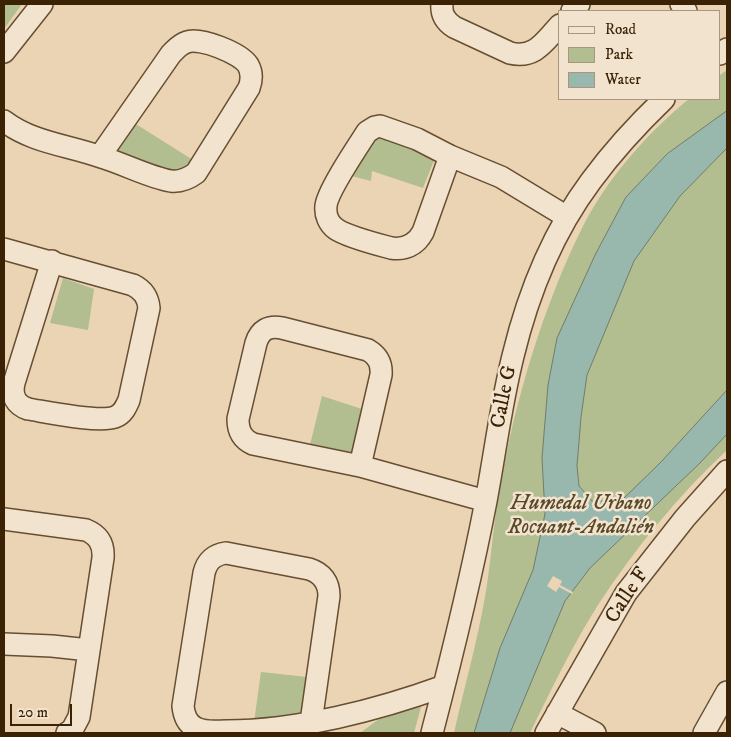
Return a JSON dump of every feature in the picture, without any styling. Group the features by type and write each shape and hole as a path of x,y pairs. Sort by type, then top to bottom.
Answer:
{"street":[{"path":"4,52 42,4"},
{"path":"442,4 443,14 449,24 518,55 533,52 558,27"},
{"path":"4,121 35,138 100,156 172,181 178,181 191,177 200,168 249,88 252,77 249,66 241,58 208,42 194,40 181,45 172,54 100,156"},
{"name":"Calle G","path":"432,733 467,592 486,501 502,406 515,347 527,307 547,256 567,217 590,182 617,148 663,100"},
{"path":"450,156 423,232 411,245 398,249 391,248 341,232 328,219 326,212 327,199 364,137 371,129 384,127 401,132 450,156 501,177 567,217"},
{"path":"4,249 52,261 132,285 146,296 149,308 129,400 126,408 114,418 98,419 28,409 18,404 13,394 14,383 52,261"},
{"path":"360,466 382,375 379,360 368,350 276,326 265,329 256,343 238,419 238,428 246,441 360,466 486,501"},
{"name":"Calle F","path":"546,733 626,594 685,518 727,471"},
{"path":"4,519 86,530 100,540 103,558 79,717 72,730 67,733"},
{"path":"311,722 329,596 325,579 321,574 309,569 226,553 214,556 209,560 204,573 183,706 186,719 194,728 207,731 263,729 311,722 386,706 444,686"},
{"path":"4,644 89,650"},
{"path":"704,733 727,692"},
{"path":"556,713 595,733"}],"green space":[{"path":"4,4 22,4 4,29"},
{"path":"727,70 727,450 674,504 612,584 579,636 530,733 454,733 482,614 505,459 532,356 555,289 583,226 616,174 644,141 688,100 721,100 721,74"},
{"path":"131,121 193,160 182,169 170,171 113,151"},
{"path":"380,134 437,153 423,188 372,171 371,181 348,175 368,142"},
{"path":"63,278 94,289 88,330 50,323"},
{"path":"322,396 365,410 355,457 310,445"},
{"path":"261,672 307,677 302,714 254,722"},
{"path":"421,707 414,733 360,733 383,716"}],"water":[{"name":"Humedal Urbano Rocuant-Andalién","path":"727,111 727,148 680,196 634,261 587,375 577,466 579,486 592,501 621,501 661,462 727,390 727,434 700,463 590,568 565,601 510,733 474,733 500,648 533,570 545,514 542,458 548,385 557,338 596,253 626,197 667,154"}],"pier":[{"path":"553,576 562,581 560,585 573,592 572,594 559,587 556,592 547,586"}]}
